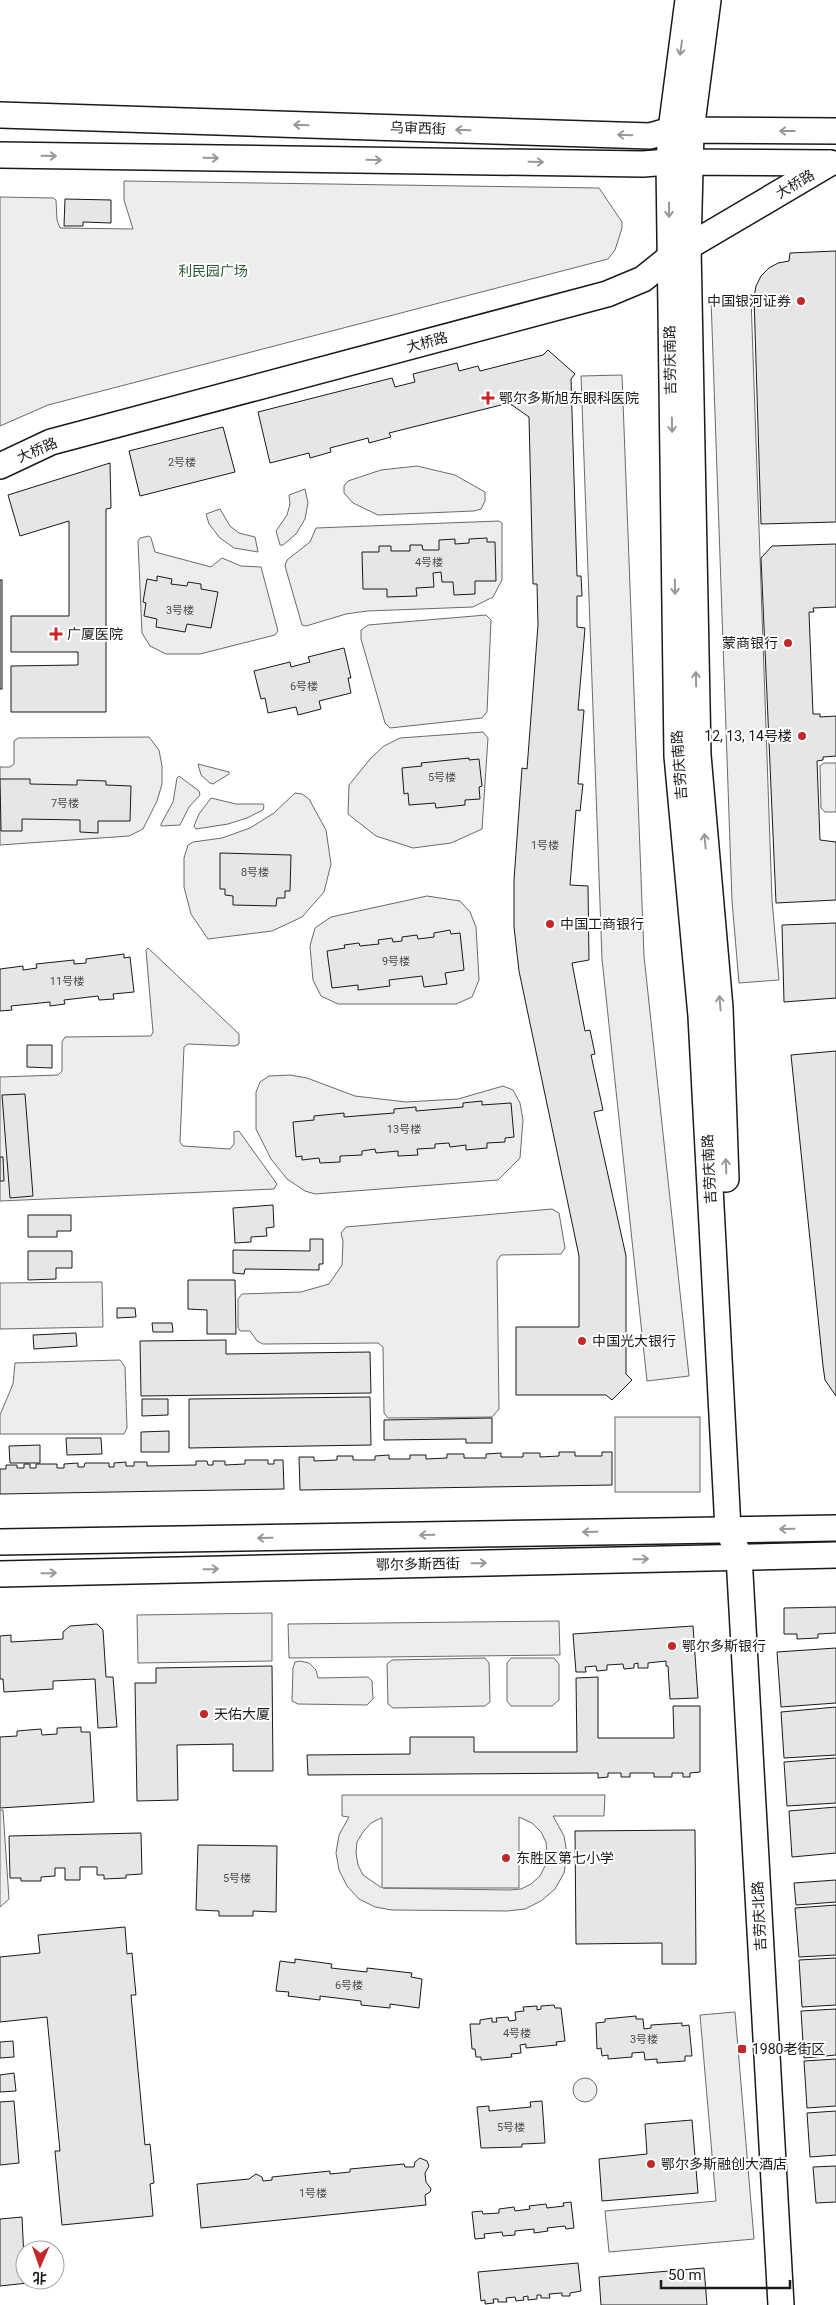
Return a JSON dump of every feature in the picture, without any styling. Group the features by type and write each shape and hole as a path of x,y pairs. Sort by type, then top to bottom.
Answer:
{"main road":[{"name":"吉劳庆南路","path":"688,0 679,162 677,756 701,1016 733,1529"},
{"name":"吉劳庆南路","path":"681,131 708,0"},
{"name":"乌审西街","path":"0,116 650,136 681,131 836,131"},
{"path":"0,155 644,164 679,162 833,163"},
{"name":"大桥路","path":"0,466 51,442 607,294 643,279 678,253 833,163"},
{"name":"鄂尔多斯西街","path":"0,1542 836,1528"},
{"name":"吉劳庆北路","path":"733,1529 739,1556 780,2305"},
{"name":"鄂尔多斯西街","path":"0,1574 836,1555"}],"shaded area":[{"name":"利民园广场","path":"124,181 599,188 622,222 622,228 615,250 608,259 48,405 0,426 0,197 53,198 56,200 57,220 60,228 133,229 124,200"},
{"path":"751,298 772,900 779,980 739,983 732,901 711,299"},
{"path":"622,375 644,956 689,1376 647,1381 602,959 581,376"},
{"path":"417,466 455,475 485,492 485,501 481,509 474,511 378,515 353,503 344,493 344,486 348,481 381,470"},
{"path":"305,489 308,503 305,519 296,534 283,545 280,545 276,531 287,515 290,504 289,495"},
{"path":"220,509 230,526 239,533 255,537 258,552 234,548 220,538 209,524 206,514"},
{"path":"499,521 502,523 502,580 493,597 473,607 367,611 346,614 306,626 302,625 285,566 287,560 310,542 316,528"},
{"path":"149,536 155,552 211,567 222,558 241,566 261,567 278,631 275,635 200,654 166,654 150,646 142,633 138,541 140,538"},
{"path":"486,615 491,620 487,712 482,718 390,728 385,723 361,639 361,630 368,625"},
{"path":"483,732 488,738 482,829 451,843 413,848 376,836 348,814 349,785 371,758 384,746 400,738"},
{"path":"149,737 159,750 162,766 162,784 157,801 143,829 129,836 0,845 0,767 10,767 14,764 14,741 18,738"},
{"path":"824,763 836,763 836,812 825,812 821,808 820,766"},
{"path":"198,764 229,772 229,774 213,784 201,775"},
{"path":"179,776 199,791 200,795 189,807 180,825 161,826 173,802"},
{"path":"295,793 302,794 309,799 326,830 331,864 324,892 302,917 272,931 208,939 191,914 184,887 184,858 188,845 193,842 222,838 250,828 274,813"},
{"path":"211,798 236,804 263,804 264,806 263,810 247,818 228,824 196,829 194,826 199,814"},
{"path":"427,896 460,901 470,912 476,927 479,980 472,997 456,1004 338,1004 321,996 313,980 310,946 315,928 331,917"},
{"path":"148,948 239,1034 239,1044 235,1046 188,1044 184,1047 180,1142 183,1146 230,1149 234,1144 234,1132 239,1131 277,1184 274,1189 0,1201 0,1077 58,1075 62,1071 62,1042 65,1037 151,1036 153,1032 146,950"},
{"path":"290,1075 307,1078 355,1096 406,1102 458,1099 503,1086 513,1090 520,1103 523,1120 520,1158 498,1180 315,1194 305,1191 287,1179 271,1159 256,1129 256,1092 260,1082 269,1076"},
{"path":"552,1209 559,1213 565,1248 561,1254 501,1255 497,1261 499,1409 492,1417 388,1418 384,1413 383,1347 378,1343 263,1344 257,1341 250,1331 240,1331 238,1327 238,1299 242,1294 301,1292 329,1284 342,1265 343,1241 341,1233 346,1227"},
{"path":"102,1282 103,1327 0,1329 0,1283"},
{"path":"120,1360 125,1367 127,1428 124,1434 0,1434 0,1415 13,1384 15,1363"},
{"path":"615,1417 700,1417 700,1492 615,1492"},
{"path":"272,1613 272,1661 138,1663 137,1615"},
{"path":"559,1621 560,1655 289,1658 288,1624"},
{"path":"485,1658 489,1663 490,1702 485,1706 393,1708 388,1704 387,1664 392,1660"},
{"path":"511,1658 554,1658 559,1664 559,1700 552,1706 511,1706 507,1701 507,1663"},
{"path":"295,1662 309,1663 316,1670 318,1678 368,1677 372,1681 373,1699 367,1705 298,1704 292,1701 293,1668"},
{"path":"342,1795 605,1795 604,1816 553,1816 564,1836 567,1854 564,1873 555,1889 541,1901 525,1909 507,1911 392,1910 375,1907 359,1899 347,1886 339,1870 336,1853 339,1835 349,1817 342,1816","holes":["519,1817 532,1823 541,1832 546,1842 545,1866 540,1876 531,1884 521,1889 509,1890 383,1888 519,1888","382,1818 382,1888 363,1875 358,1865 356,1853 357,1842 363,1832 371,1823"]},
{"path":"0,1810 3,1810 9,1899 0,1907"},
{"path":"735,2012 754,2239 609,2252 605,2211 716,2201 700,2015"},
{"path":"585,2078 594,2081 597,2090 594,2099 585,2102 576,2099 573,2090 576,2081"}],"building":[{"path":"65,199 111,200 111,223 83,222 83,226 64,226"},
{"path":"836,251 836,522 761,524 754,297 756,286 761,276 769,268 778,263 789,261 790,253"},
{"path":"548,350 575,374 571,379 577,576 581,576 582,596 577,596 577,627 585,628 578,710 584,710 578,784 583,784 580,811 576,810 570,885 588,886 589,960 572,963 585,1031 590,1030 595,1054 591,1055 603,1110 594,1112 626,1256 626,1374 632,1380 612,1400 606,1395 516,1395 516,1327 579,1327 579,1256 519,971 514,927 514,880 522,768 527,769 538,625 537,584 533,584 529,417 509,403 389,433 391,437 369,443 368,438 330,448 331,452 310,458 309,453 270,463 258,412 392,378 395,387 415,382 413,374 457,363 459,371 478,366 480,371 543,355"},
{"path":"223,427 235,472 140,496 129,451"},
{"name":"广厦医院","path":"110,463 111,508 106,509 106,712 11,712 11,666 78,665 78,652 11,652 11,616 69,616 69,521 20,536 8,495"},
{"path":"487,538 487,542 495,542 496,581 475,581 475,594 454,595 453,582 442,582 441,572 433,573 434,587 416,588 417,596 387,597 387,589 363,589 362,552 379,552 379,546 391,546 391,551 410,551 410,545 422,545 423,550 439,550 439,540 455,539 455,544 469,543 469,539"},
{"name":"12, 13, 14号楼","path":"836,544 836,607 813,608 814,612 809,612 813,714 820,714 820,717 836,716 836,756 823,757 823,760 817,761 820,840 836,842 836,900 776,903 761,558 772,546"},
{"path":"157,576 172,579 171,584 187,586 188,582 201,584 201,589 218,592 211,628 187,624 185,632 156,627 157,619 144,616 146,603 143,602 147,579 157,581"},
{"path":"0,580 2,580 2,689 0,689"},
{"path":"344,648 351,678 348,678 351,693 319,701 321,709 298,715 296,707 268,713 265,698 261,699 254,671 290,662 291,667 310,662 308,657"},
{"path":"469,758 469,760 479,759 482,786 479,787 480,799 465,800 465,805 436,808 435,803 409,805 408,793 404,794 402,768 422,766 421,763"},
{"path":"0,779 30,779 30,784 77,785 77,780 106,781 106,785 131,786 130,821 98,821 98,833 80,832 80,820 22,819 22,831 1,831"},
{"path":"220,853 291,855 290,891 285,891 285,898 277,898 276,906 233,905 233,896 225,895 225,889 220,889"},
{"path":"836,923 836,998 784,1002 782,925"},
{"path":"450,930 451,934 460,933 464,970 445,973 447,984 424,987 422,976 389,980 390,986 358,990 358,985 332,988 327,951 345,948 344,945 359,943 360,946 379,944 378,940 392,938 393,942 402,941 402,937 417,935 418,939 434,937 434,933"},
{"path":"124,954 124,958 130,957 134,992 113,994 114,999 99,1000 98,996 64,1000 65,1004 50,1006 50,1002 11,1006 12,1010 0,1011 0,969 23,966 23,970 37,968 36,964 74,960 74,964 86,963 86,959"},
{"path":"27,1045 52,1045 52,1068 27,1067"},
{"path":"836,1051 836,1396 825,1380 823,1366 791,1055"},
{"path":"25,1094 33,1196 10,1198 2,1095"},
{"path":"482,1101 482,1105 511,1103 514,1137 505,1138 505,1142 487,1143 487,1148 466,1150 466,1145 450,1147 449,1143 435,1144 435,1148 417,1149 418,1155 398,1156 398,1151 376,1153 375,1149 362,1151 362,1155 340,1156 340,1162 320,1163 319,1158 302,1160 302,1156 296,1157 293,1122 314,1120 314,1116 344,1113 344,1117 394,1113 394,1109 416,1107 416,1111 463,1107 463,1103"},
{"path":"0,1157 3,1157 4,1181 0,1181"},
{"path":"273,1205 274,1227 266,1228 267,1236 251,1237 251,1242 235,1243 233,1208"},
{"path":"28,1215 71,1215 71,1231 57,1231 57,1237 28,1237"},
{"path":"310,1239 323,1239 323,1264 319,1264 319,1270 245,1269 244,1274 233,1273 233,1250 310,1251"},
{"path":"28,1251 72,1251 72,1268 56,1268 56,1279 28,1280"},
{"path":"188,1280 235,1280 236,1334 207,1334 207,1310 188,1309"},
{"path":"117,1308 135,1308 136,1317 117,1318"},
{"path":"152,1323 172,1323 173,1332 153,1332"},
{"path":"76,1333 77,1346 34,1349 33,1335"},
{"path":"226,1340 226,1354 370,1352 371,1393 141,1396 140,1341"},
{"path":"370,1397 371,1445 189,1448 189,1399"},
{"path":"142,1399 168,1399 168,1415 142,1416"},
{"path":"492,1418 492,1443 466,1443 466,1439 384,1440 384,1420"},
{"path":"169,1431 169,1452 141,1452 141,1432"},
{"path":"66,1438 101,1438 102,1454 67,1455"},
{"path":"40,1445 40,1463 10,1463 9,1446"},
{"path":"559,1452 575,1452 575,1456 602,1456 602,1452 612,1452 612,1485 300,1490 299,1457 314,1457 314,1461 337,1460 337,1456 353,1456 353,1460 375,1460 375,1456 389,1455 389,1459 410,1459 410,1455 426,1455 426,1459 447,1458 447,1454 464,1454 464,1458 486,1458 486,1454 501,1453 501,1457 523,1457 523,1453 540,1453 540,1457 559,1456"},
{"path":"245,1460 268,1460 268,1464 274,1464 274,1460 283,1460 284,1489 0,1494 0,1469 6,1469 6,1465 17,1465 17,1468 24,1468 24,1464 30,1464 30,1468 36,1468 36,1464 57,1464 57,1468 64,1468 64,1464 78,1463 78,1467 84,1467 85,1463 109,1463 109,1467 114,1467 114,1463 126,1462 126,1466 134,1466 134,1462 147,1462 147,1466 196,1465 196,1461 207,1461 208,1465 213,1465 213,1461 225,1461 225,1465 245,1464"},
{"path":"836,1607 836,1633 818,1634 818,1638 797,1639 797,1634 784,1634 784,1608"},
{"path":"97,1624 103,1630 106,1677 113,1677 117,1727 98,1728 95,1679 53,1681 53,1689 4,1692 3,1679 0,1679 0,1636 11,1635 11,1642 63,1639 63,1632 70,1626"},
{"path":"693,1626 698,1698 670,1699 666,1661 648,1663 648,1668 638,1668 638,1663 634,1664 634,1668 624,1669 623,1664 607,1665 607,1670 597,1671 596,1666 585,1667 586,1672 576,1672 573,1634"},
{"path":"836,1648 836,1703 781,1707 777,1652"},
{"name":"天佑大厦","path":"272,1666 273,1771 233,1771 233,1744 177,1745 178,1800 137,1801 135,1683 156,1683 156,1668"},
{"path":"598,1677 598,1738 674,1738 673,1706 700,1706 700,1772 690,1773 690,1777 683,1777 683,1773 672,1773 672,1777 654,1777 654,1773 630,1773 630,1777 621,1777 621,1773 608,1773 608,1777 598,1778 598,1773 308,1775 307,1755 410,1754 410,1737 474,1737 474,1752 577,1752 576,1678"},
{"path":"836,1707 836,1755 784,1758 781,1712"},
{"path":"81,1727 81,1732 90,1732 94,1802 0,1808 0,1737 17,1736 17,1731 41,1729 42,1735 57,1734 57,1728"},
{"path":"836,1758 836,1803 787,1806 784,1762"},
{"path":"836,1807 836,1853 792,1857 789,1811"},
{"path":"695,1830 696,1964 662,1964 662,1943 576,1944 575,1831"},
{"path":"141,1833 142,1874 126,1875 126,1878 104,1879 104,1875 97,1875 97,1867 80,1867 80,1880 65,1880 65,1868 55,1868 55,1876 41,1877 41,1881 21,1881 21,1878 10,1878 9,1836"},
{"path":"198,1845 277,1846 276,1912 253,1911 253,1916 219,1916 219,1911 196,1910"},
{"path":"836,1880 836,1902 796,1905 794,1883"},
{"path":"836,1905 836,1955 799,1957 795,1908"},
{"path":"125,1927 127,1954 132,1953 136,1995 131,1995 145,2145 150,2144 154,2183 150,2184 153,2216 62,2225 55,2151 60,2151 47,2017 0,2022 0,1957 40,1953 38,1935"},
{"path":"836,1958 836,2005 802,2007 799,1960"},
{"path":"295,1959 332,1964 331,1968 367,1972 367,1968 412,1973 411,1977 422,1979 419,2008 390,2004 390,2008 361,2005 361,2001 320,1996 320,2000 288,1996 289,1992 276,1991 280,1961 295,1963"},
{"path":"554,2005 555,2008 561,2008 565,2041 556,2042 557,2045 526,2048 526,2044 520,2045 521,2053 511,2054 512,2057 481,2060 481,2057 476,2057 475,2049 472,2049 470,2024 480,2024 480,2020 492,2018 492,2022 497,2022 496,2018 508,2017 509,2021 516,2020 515,2012 524,2011 523,2007 537,2006 537,2010 541,2009 541,2006"},
{"path":"836,2009 836,2055 804,2058 801,2011"},
{"path":"636,2016 636,2019 643,2019 644,2029 651,2028 651,2025 682,2023 682,2026 689,2025 692,2056 685,2056 685,2061 657,2063 657,2059 645,2060 644,2052 632,2053 632,2057 608,2059 608,2055 602,2056 601,2048 597,2049 596,2023 605,2022 605,2019"},
{"path":"13,2041 14,2057 0,2058 0,2042"},
{"path":"836,2059 836,2106 807,2108 804,2061"},
{"path":"14,2073 16,2091 0,2092 0,2075"},
{"path":"14,2101 19,2163 0,2165 0,2102"},
{"path":"542,2101 545,2143 522,2144 522,2147 481,2148 477,2107 489,2106 489,2111 531,2107 530,2102"},
{"path":"836,2111 836,2155 810,2157 807,2113"},
{"path":"692,2120 698,2193 602,2201 599,2159 647,2154 645,2124"},
{"path":"420,2158 427,2161 429,2166 425,2173 426,2182 431,2189 425,2195 426,2205 201,2228 197,2184 249,2179 256,2174 262,2177 263,2181 272,2180 272,2177 330,2171 330,2174 350,2172 350,2169 404,2164 405,2167 414,2167 415,2162"},
{"path":"836,2166 836,2202 816,2203 813,2167"},
{"path":"571,2202 574,2228 566,2229 565,2226 547,2228 548,2231 534,2233 534,2229 515,2231 515,2235 503,2236 502,2232 484,2234 485,2238 475,2239 472,2212 482,2211 483,2214 499,2213 499,2209 514,2207 515,2211 530,2209 529,2206 546,2204 547,2208 564,2206 563,2203"},
{"path":"22,2217 23,2240 15,2240 15,2284 0,2286 0,2219"},
{"path":"578,2263 581,2291 570,2293 570,2296 562,2296 562,2293 549,2294 550,2298 541,2298 541,2295 537,2295 537,2299 528,2300 528,2296 523,2297 524,2300 516,2301 515,2297 506,2298 507,2302 498,2302 498,2299 493,2299 494,2303 485,2304 485,2300 481,2301 478,2272"},
{"path":"704,2268 707,2305 601,2305 599,2277"}],"place":[{"name":"中国银河证券","path":"801,301"},
{"name":"鄂尔多斯旭东眼科医院","path":"488,398"},
{"name":"广厦医院","path":"56,634"},
{"name":"蒙商银行","path":"788,643"},
{"name":"12, 13, 14号楼","path":"802,736"},
{"name":"中国工商银行","path":"550,924"},
{"name":"中国光大银行","path":"582,1341"},
{"name":"鄂尔多斯银行","path":"672,1646"},
{"name":"天佑大厦","path":"204,1714"},
{"name":"东胜区第七小学","path":"506,1858"},
{"name":"1980老街区","path":"742,2049"},
{"name":"鄂尔多斯融创大酒店","path":"651,2164"}]}
